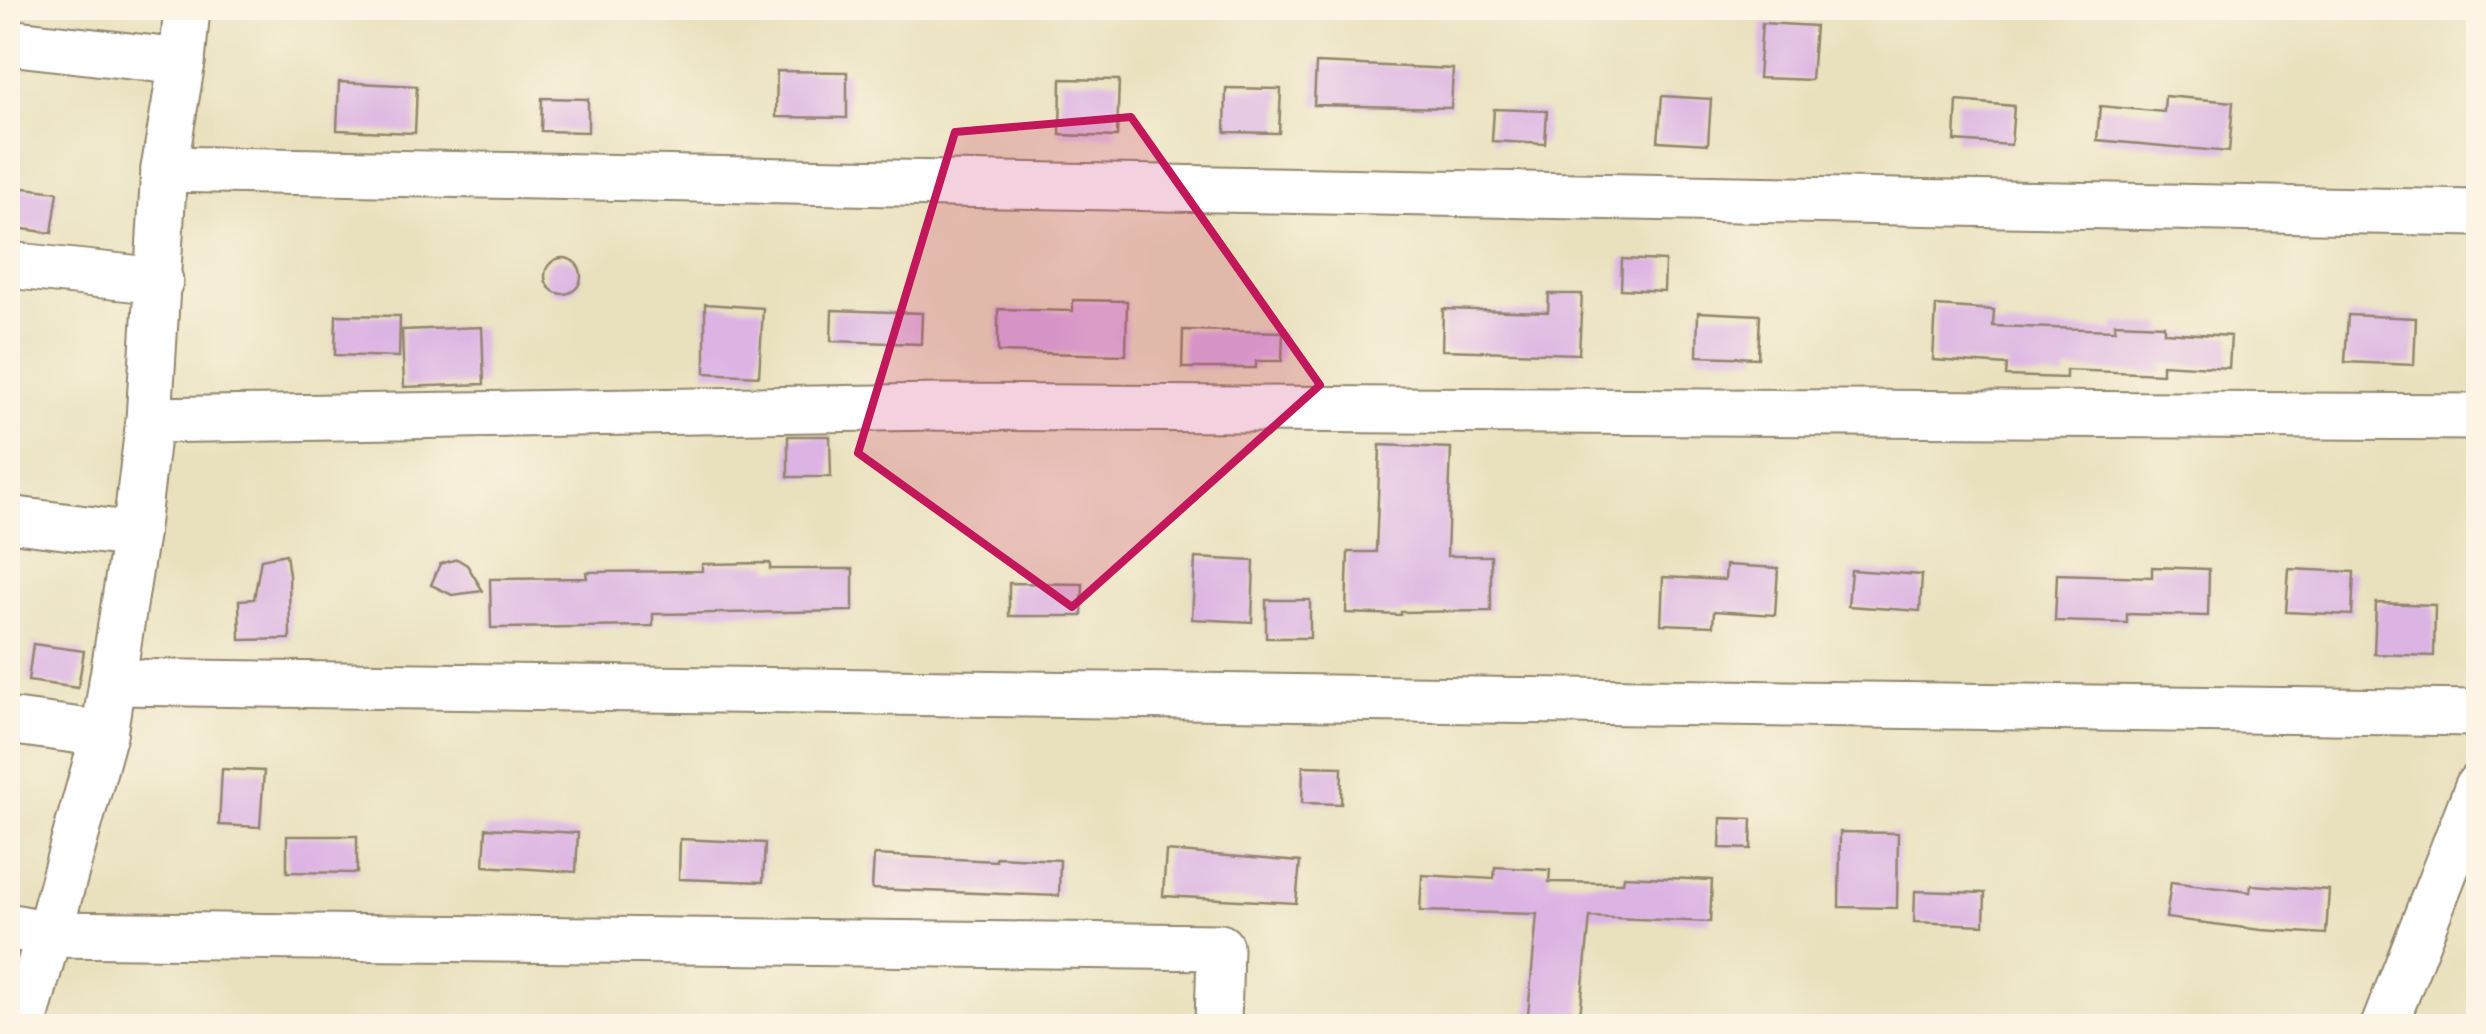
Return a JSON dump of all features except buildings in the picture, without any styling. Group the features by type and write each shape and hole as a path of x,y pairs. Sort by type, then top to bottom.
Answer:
{"street":[{"path":"23,1026 28,930 104,734 149,420 164,169 188,8"},
{"path":"8,42 182,62"},
{"path":"164,169 2478,213"},
{"path":"8,266 160,281"},
{"path":"149,420 940,407 2478,416"},
{"path":"8,519 135,536"},
{"path":"112,682 2478,713"},
{"path":"8,720 104,734"},
{"path":"2384,1026 2478,786"},
{"path":"28,930 1220,947 1218,1026"}],"highlighted area":[{"path":"1131,117 1320,385 1072,607 858,453 955,132"}]}
